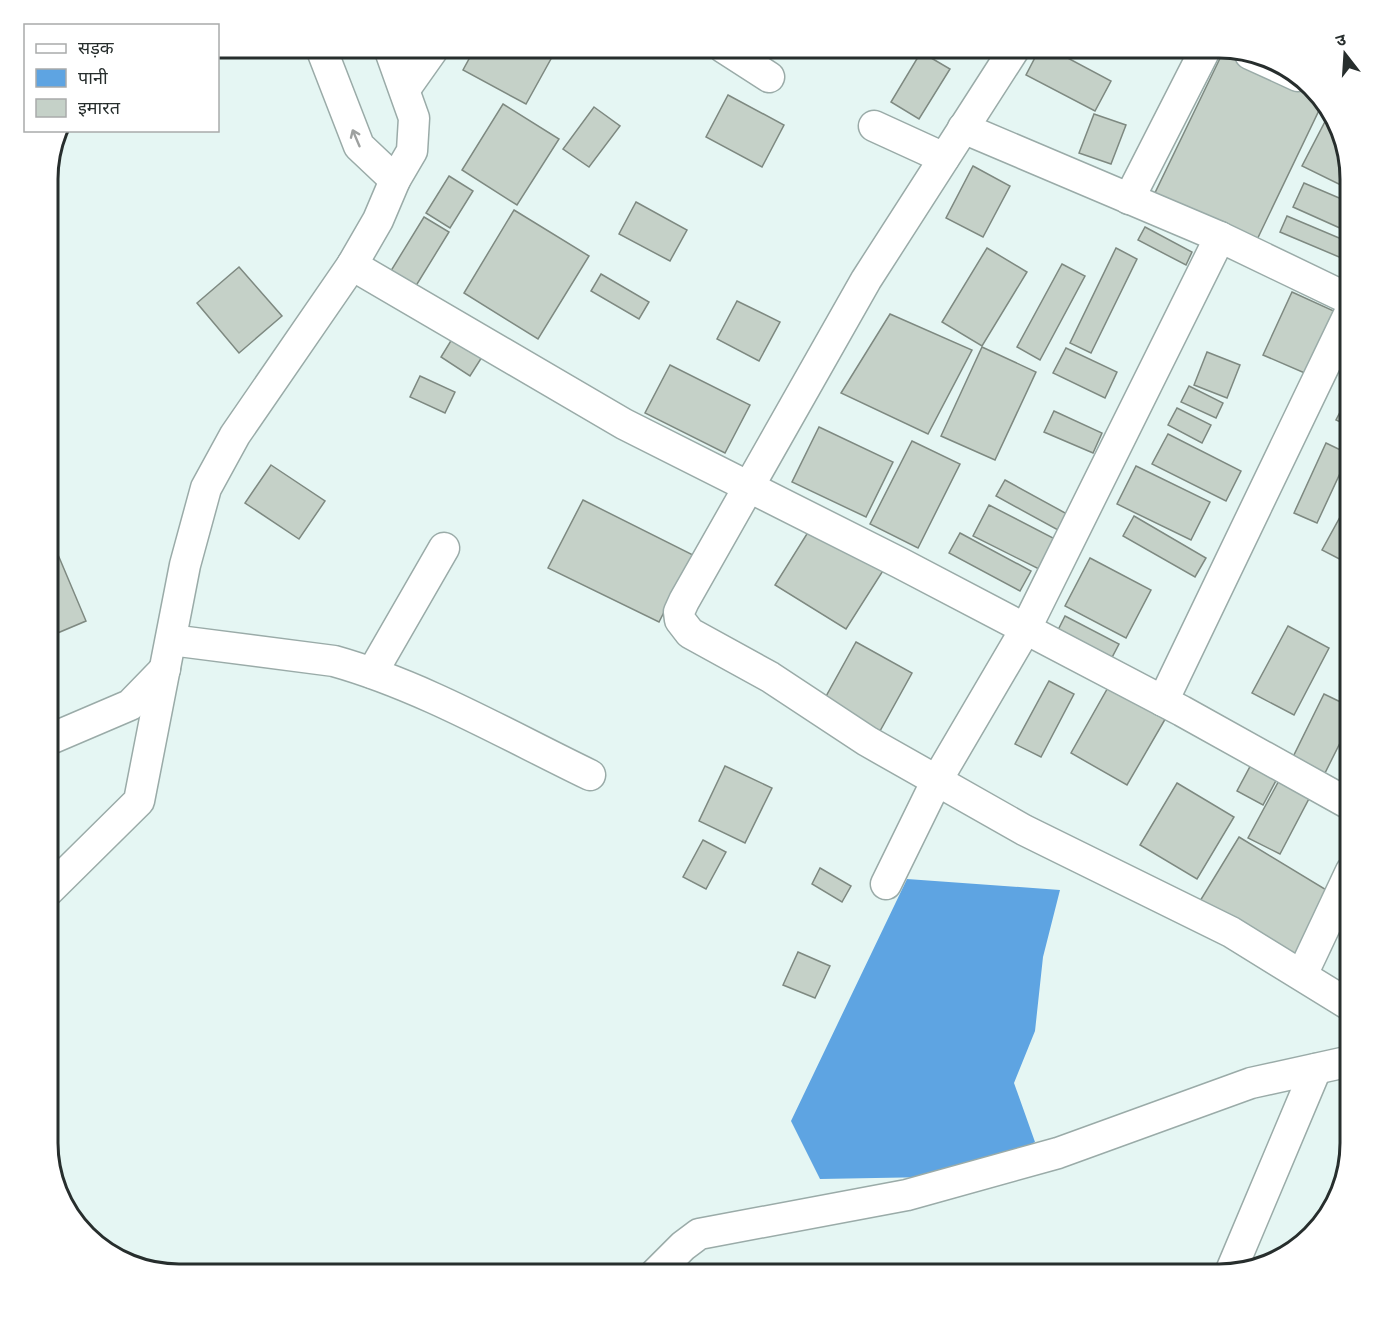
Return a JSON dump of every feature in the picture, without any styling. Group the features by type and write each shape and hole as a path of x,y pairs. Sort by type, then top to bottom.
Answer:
{"street":[{"path":"325,58 359,146 395,180"},
{"path":"59,880 140,801 185,565 206,488 235,435 352,265 378,220 395,180 412,151 414,118 393,58"},
{"path":"405,89 427,58"},
{"path":"740,58 769,77"},
{"path":"1008,58 866,280 684,602 679,612 684,627 690,633 770,677 867,741 1024,830 1231,932 1340,999"},
{"path":"1129,199 1201,58"},
{"path":"874,126 944,158"},
{"path":"963,128 1220,237 1340,295"},
{"path":"886,884 937,780 1025,630 1220,237"},
{"path":"352,265 624,424 1163,701 1340,799"},
{"path":"1163,701 1340,332"},
{"path":"372,673 444,548"},
{"path":"171,640 334,661 372,673 443,703 590,776"},
{"path":"59,735 130,705 165,669"},
{"path":"1302,975 1340,894"},
{"path":"665,1264 683,1245 699,1234 907,1195 1058,1153 1251,1083 1340,1064"},
{"path":"1235,1262 1316,1069"}],"water":[{"path":"907,879 1060,890 1043,957 1035,1031 1014,1083 1035,1142 1001,1160 931,1177 820,1179 791,1121"}],"building":[{"path":"470,58 551,58 526,104 463,70"},
{"path":"917,58 931,58 950,69 919,119 891,102"},
{"path":"1035,58 1068,58 1111,81 1095,111 1026,75"},
{"path":"1220,58 1244,61 1273,71 1293,83 1319,110 1253,248 1152,199"},
{"path":"728,95 784,125 762,167 706,137"},
{"path":"503,104 559,139 517,205 462,170"},
{"path":"594,107 620,126 589,167 563,149"},
{"path":"1094,114 1126,125 1111,164 1079,153"},
{"path":"1325,121 1338,155 1340,185 1302,166"},
{"path":"973,166 1010,186 983,237 946,218"},
{"path":"449,176 473,191 450,228 426,213"},
{"path":"1304,183 1340,198 1340,228 1293,207"},
{"path":"636,202 687,230 670,261 619,234"},
{"path":"514,210 589,256 538,339 464,293"},
{"path":"1287,216 1340,238 1340,257 1280,232"},
{"path":"424,217 449,232 414,289 389,274"},
{"path":"1145,227 1192,252 1186,265 1138,240"},
{"path":"987,248 1027,272 982,346 942,322"},
{"path":"1116,248 1137,259 1091,353 1070,343"},
{"path":"1062,264 1085,276 1040,360 1017,347"},
{"path":"239,267 282,316 239,353 197,303"},
{"path":"601,274 649,302 639,319 591,291"},
{"path":"1292,292 1336,312 1307,374 1263,355"},
{"path":"737,301 780,322 759,361 717,339"},
{"path":"890,314 972,350 928,434 841,393"},
{"path":"452,339 482,357 470,376 441,357"},
{"path":"982,347 1036,372 995,460 941,436"},
{"path":"1066,348 1117,372 1105,398 1053,373"},
{"path":"1207,352 1240,365 1227,398 1194,385"},
{"path":"670,365 750,405 725,453 645,413"},
{"path":"420,376 455,392 445,413 410,397"},
{"path":"1189,386 1223,403 1216,418 1181,402"},
{"path":"1177,408 1211,425 1202,443 1168,425"},
{"path":"1054,411 1102,433 1093,453 1044,432"},
{"path":"819,427 893,462 866,517 792,482"},
{"path":"1168,434 1241,471 1226,501 1152,464"},
{"path":"912,441 960,464 918,548 870,524"},
{"path":"1326,443 1340,450 1340,473 1317,523 1294,513"},
{"path":"271,465 325,501 299,539 245,503"},
{"path":"1136,466 1210,502 1191,540 1117,504"},
{"path":"1005,480 1067,514 1058,530 996,496"},
{"path":"583,500 693,555 659,622 548,568"},
{"path":"989,505 1055,539 1039,569 973,536"},
{"path":"1134,516 1206,558 1195,577 1123,536"},
{"path":"1340,517 1340,559 1322,550"},
{"path":"815,521 886,566 846,629 775,585"},
{"path":"960,533 1031,571 1020,591 949,553"},
{"path":"59,557 86,621 59,632"},
{"path":"1090,558 1151,590 1126,638 1065,606"},
{"path":"1065,616 1119,644 1108,665 1054,638"},
{"path":"1288,626 1329,648 1294,715 1252,693"},
{"path":"856,642 912,673 880,731 824,700"},
{"path":"1049,681 1074,694 1041,757 1015,744"},
{"path":"1110,684 1167,716 1127,785 1071,753"},
{"path":"1324,694 1340,702 1340,743 1323,777 1291,761"},
{"path":"1254,759 1280,773 1263,805 1237,791"},
{"path":"725,766 772,788 745,843 699,821"},
{"path":"1282,775 1313,791 1280,854 1248,838"},
{"path":"1177,783 1234,817 1197,879 1140,845"},
{"path":"1239,837 1333,894 1294,957 1200,901"},
{"path":"703,840 726,852 706,889 683,877"},
{"path":"820,868 851,886 842,902 812,884"},
{"path":"798,952 830,966 815,998 783,985"}]}
